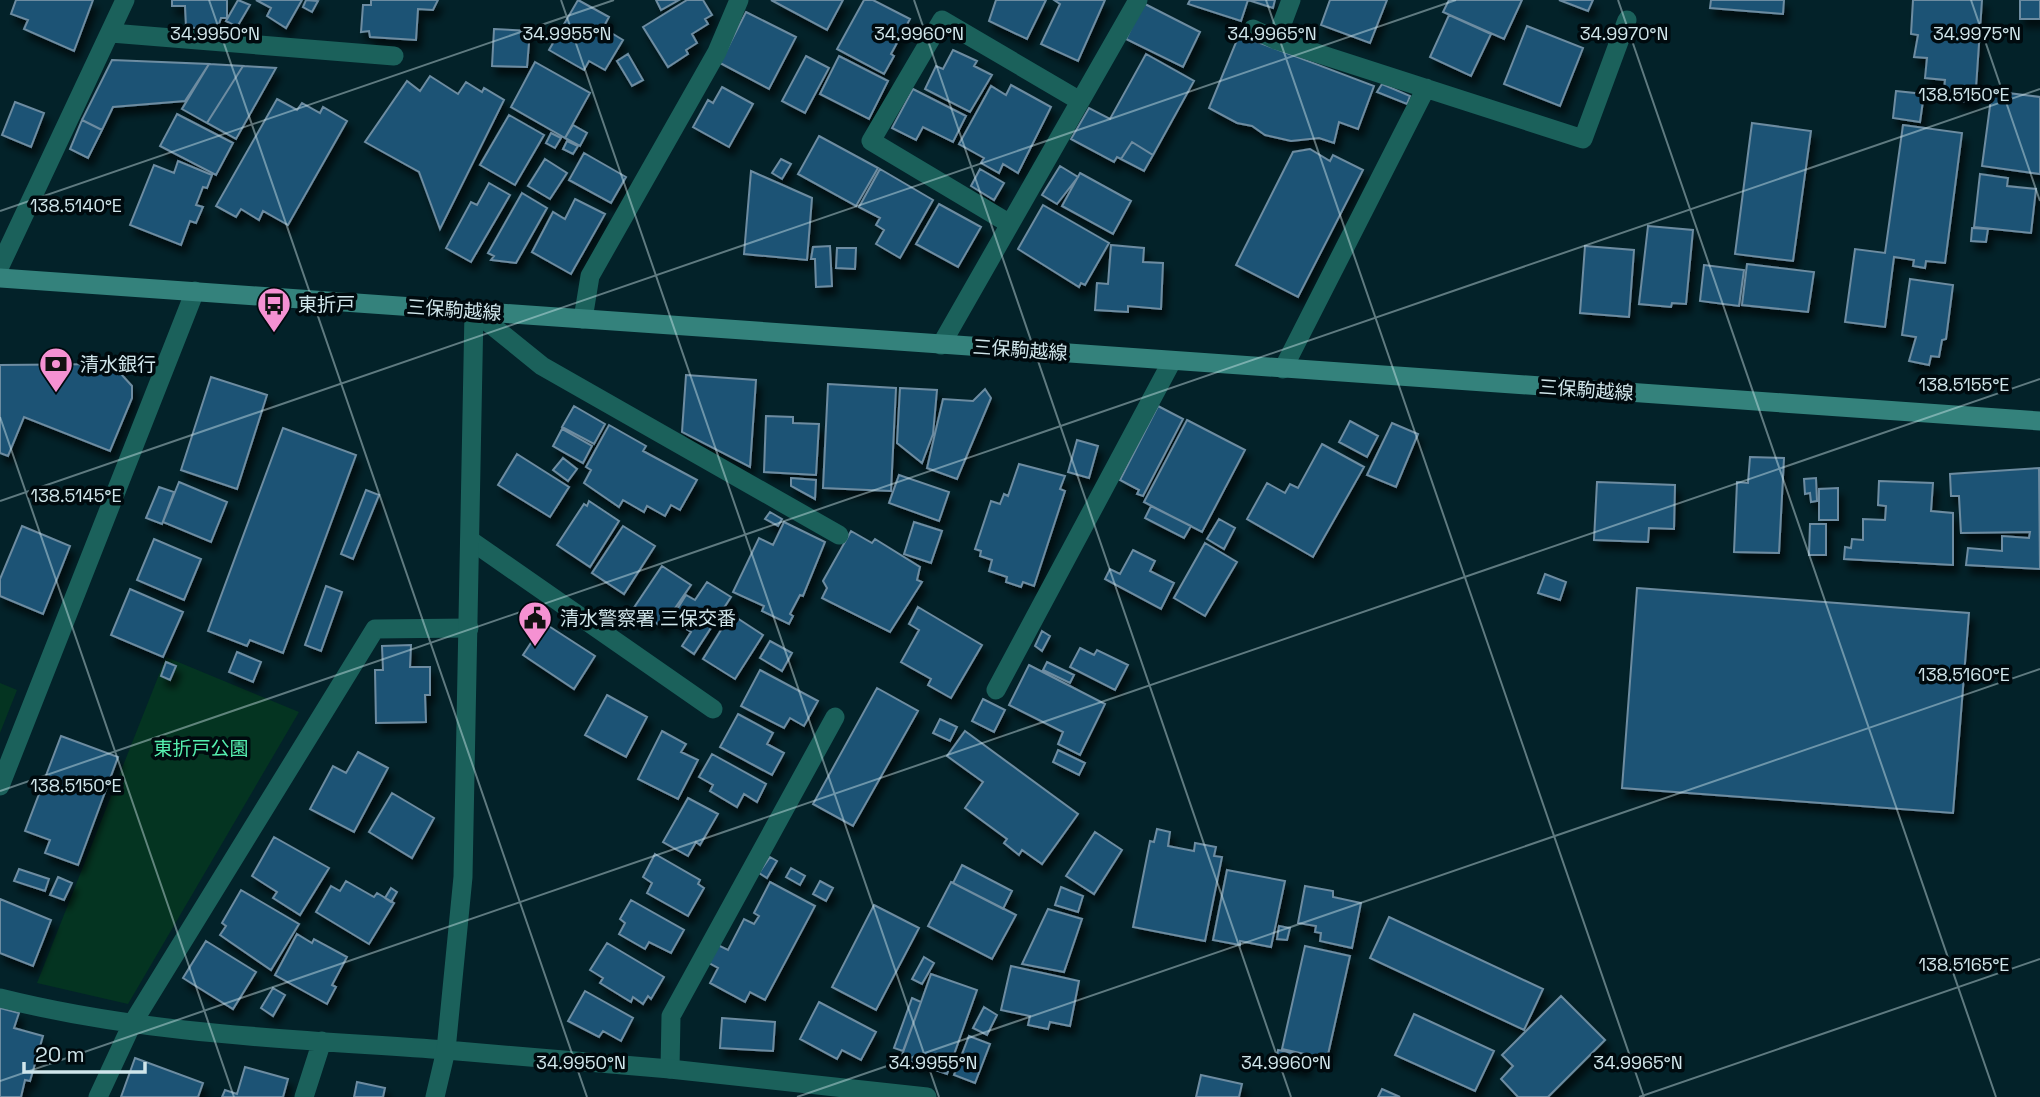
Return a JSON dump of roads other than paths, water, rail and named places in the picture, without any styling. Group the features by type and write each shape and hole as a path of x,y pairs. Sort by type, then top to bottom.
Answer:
{"main road":[{"name":"三保駒越線","path":"0,278 2040,421"}],"street":[{"path":"0,266 125,0"},
{"path":"583,318 590,276 717,52 739,0"},
{"path":"941,345 1138,0"},
{"path":"1276,40 1291,0"},
{"path":"1010,223 871,141 942,20 1080,101"},
{"path":"1253,29 1276,40 1583,139 1627,20"},
{"path":"111,33 394,56"},
{"path":"1283,369 1426,89"},
{"path":"0,786 195,291"},
{"path":"474,311 542,366 839,535"},
{"path":"435,1097 446,1050 463,877 474,311"},
{"path":"996,690 1172,361"},
{"path":"470,540 713,709"},
{"path":"98,1097 132,1024 375,629 469,628"},
{"path":"670,1069 671,1016 835,717"},
{"path":"0,998 73,1016 177,1031 670,1069 926,1097"},
{"path":"303,1097 322,1041"}],"place":[{"name":"東折戸","path":"274,334"},
{"name":"清水銀行","path":"56,394"},
{"name":"清水警察署 三保交番","path":"535,648"}],"park label":[{"name":"東折戸公園","path":"201,748"}]}
